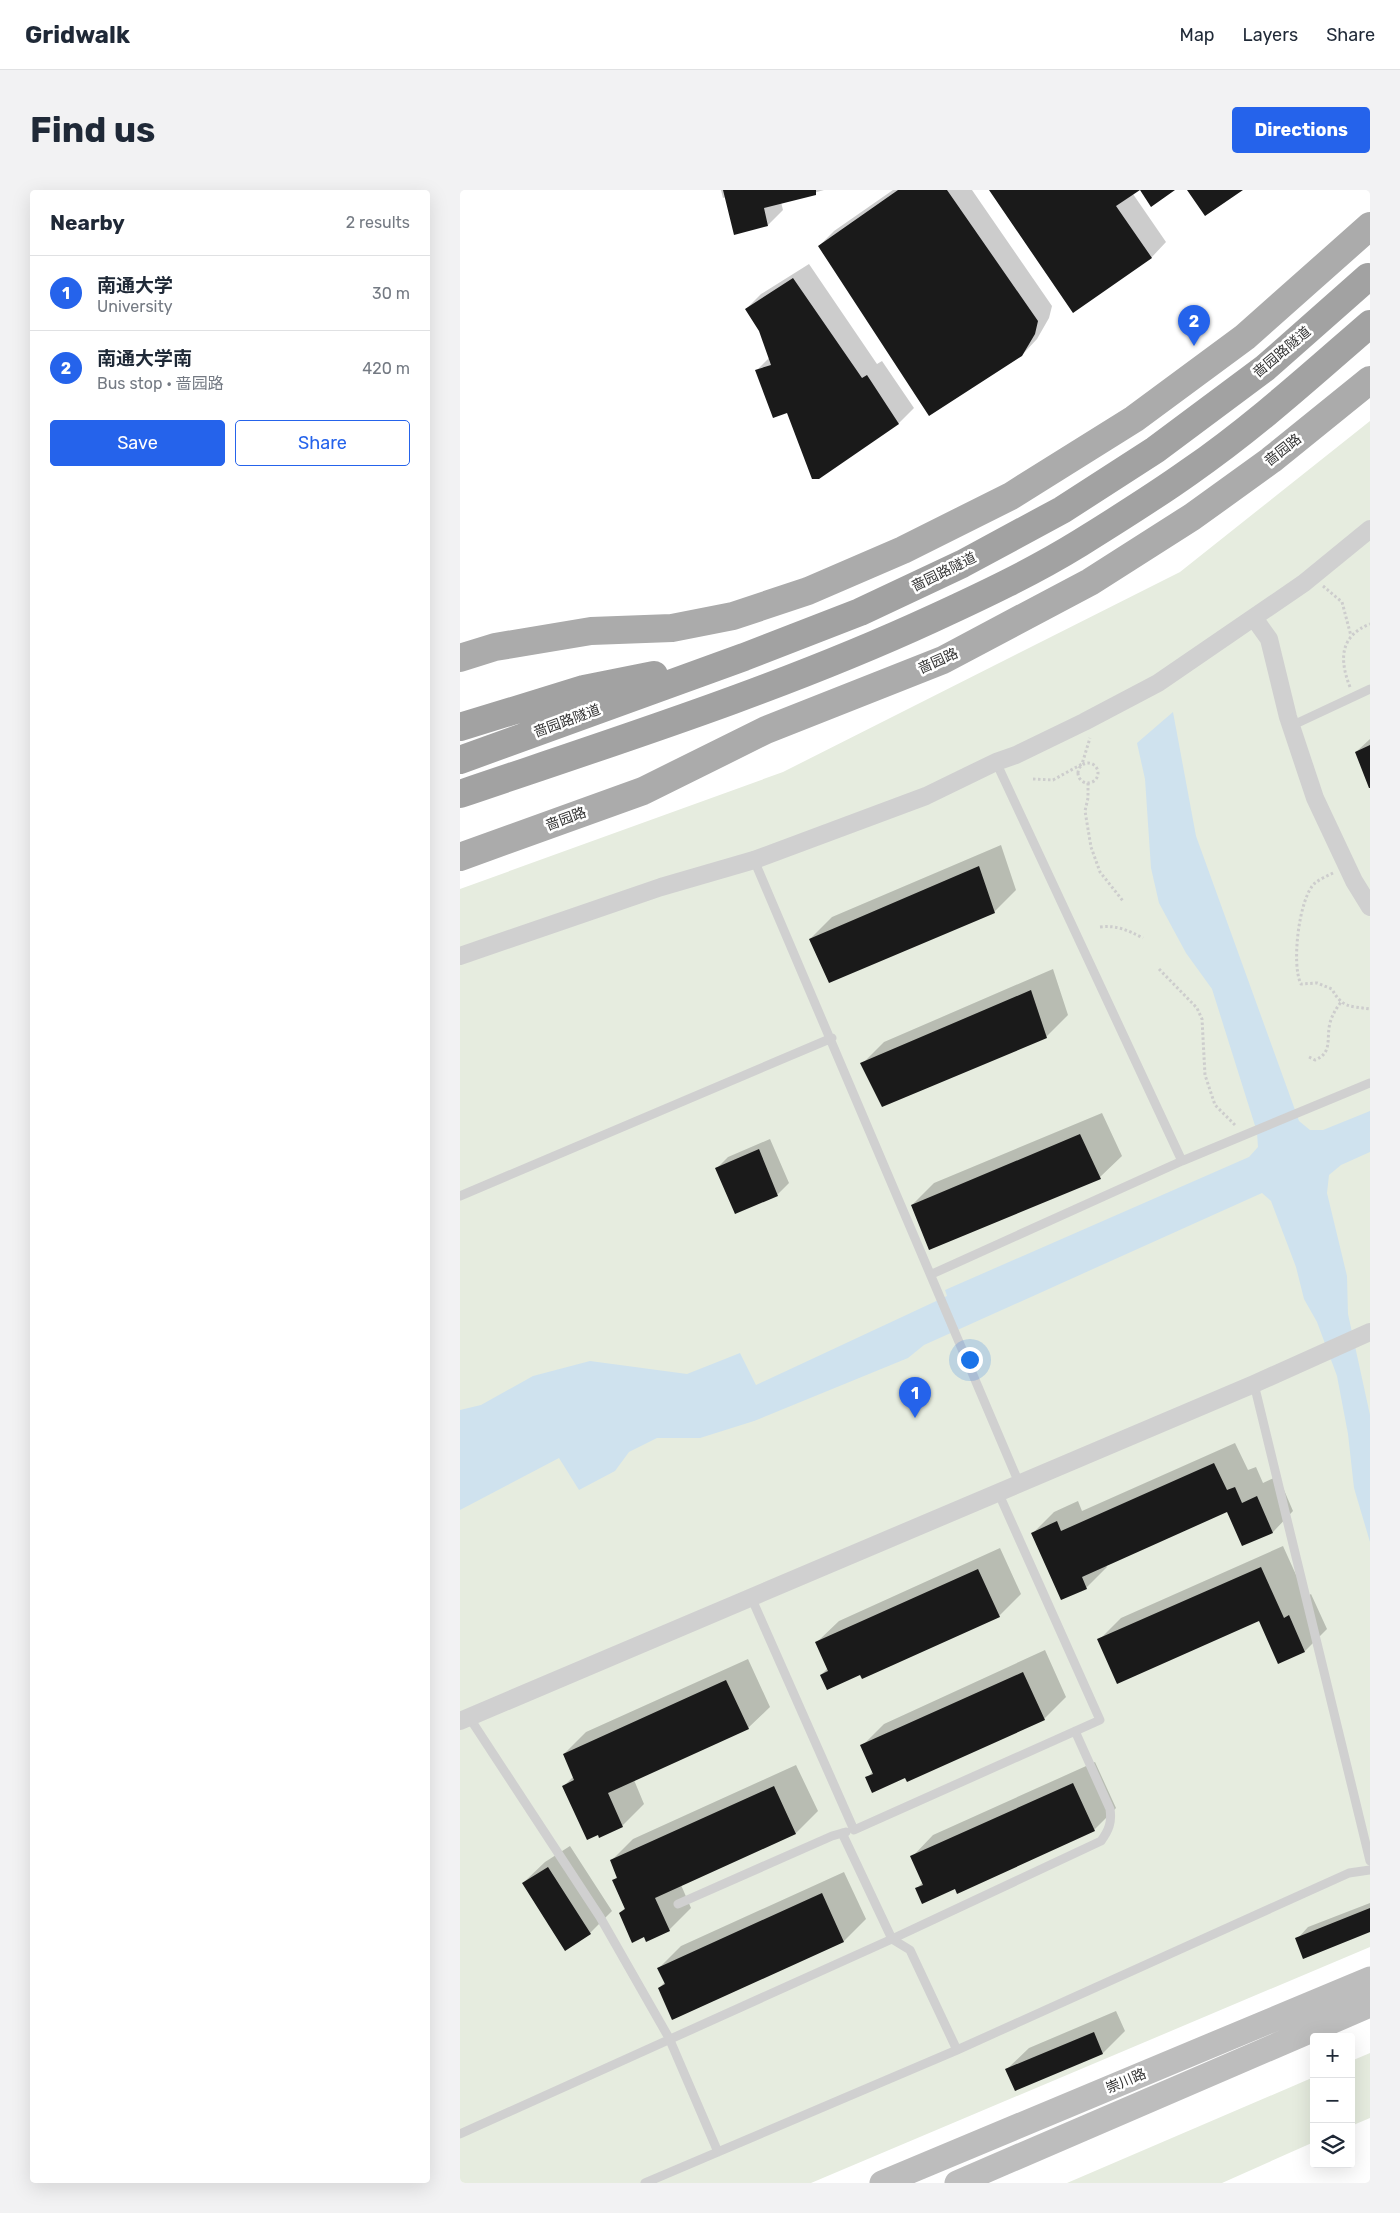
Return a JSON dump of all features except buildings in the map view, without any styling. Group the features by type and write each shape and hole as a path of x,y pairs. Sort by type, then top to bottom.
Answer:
{"highway":[{"name":"啬园路隧道","path":"460,760 744,657 860,612 962,564 1062,510 1155,450 1265,368 1368,277"},
{"path":"460,814 624,754 796,677 885,641 974,600 1078,544 1190,472 1286,397 1370,324"},
{"path":"460,727 584,689 744,657"},
{"path":"460,794 640,733 796,677"}],"main road":[{"path":"460,658 496,647 591,631 672,628 733,616 808,592 903,550 1011,496 1134,419 1245,336 1370,226"},
{"name":"啬园路","path":"460,856 643,791 766,730 943,660 1090,582 1192,516 1271,460 1370,380"},
{"name":"崇川路","path":"882,2183 1370,1979"},
{"name":"崇川路","path":"957,2183 1370,2005"}],"street":[{"path":"460,956 661,887 754,860 926,796 996,762 1016,755 1158,683 1312,576 1370,529"},
{"path":"1254,618 1269,639 1291,726 1315,798 1346,866 1370,907"},
{"path":"464,1719 1254,1384 1366,1334"}],"lane":[{"path":"1291,726 1370,689"},
{"path":"996,762 1182,1161"},
{"path":"754,860 832,1038 1019,1483"},
{"path":"460,1196 832,1038"},
{"path":"932,1274 1182,1161 1370,1083"},
{"path":"1254,1384 1370,1861"},
{"path":"678,1904 842,1833 854,1830 1100,1720 998,1492"},
{"path":"751,1597 854,1830"},
{"path":"464,1719 600,1917 669,2038 718,2152"},
{"path":"460,2134 669,2038 892,1939 1101,1841 1108,1832 1112,1819 1110,1809 1075,1731"},
{"path":"842,1833 892,1939 910,1950 957,2050"},
{"path":"645,2183 957,2050 1349,1874 1370,1870"}],"path":[{"path":"1312,576 1342,602 1351,636"},
{"path":"1354,696 1344,673 1347,639 1360,628 1370,624"},
{"path":"1033,779 1053,780 1082,764 1088,762 1098,768 1097,780 1088,783 1080,780 1078,775 1078,769 1082,764 1091,738 1084,722"},
{"path":"1088,783 1088,798 1084,811 1091,847 1100,872 1123,901"},
{"path":"1346,866 1314,883 1304,905 1296,951 1298,979 1301,984 1317,983 1332,989 1338,1001 1352,1007 1370,1009"},
{"path":"1100,927 1124,928 1142,938"},
{"path":"1159,969 1197,1008 1202,1019 1205,1075 1215,1104 1249,1134"},
{"path":"1309,1057 1315,1060 1322,1057 1329,1048 1329,1023 1341,1002"}],"shaded area":[{"path":"1370,421 1370,1947 811,2183 460,2183 460,889 783,772 1180,572"},
{"path":"1370,2053 1370,2118 1355,2124 1355,2078 1355,2059"},
{"path":"1310,2079 1310,2144 1222,2183 1067,2183"}],"water":[{"path":"1173,712 1196,836 1299,1121 1310,1130 1323,1130 1370,1111 1370,1152 1341,1165 1329,1175 1327,1193 1347,1276 1348,1314 1370,1415 1370,1542 1354,1488 1348,1434 1337,1376 1317,1322 1304,1299 1296,1267 1271,1201 1262,1193 924,1345 908,1358 754,1421 700,1438 657,1438 629,1452 615,1471 579,1490 559,1458 460,1510 460,1410 481,1405 533,1376 590,1361 687,1374 740,1353 756,1385 947,1296 945,1290 1249,1157 1258,1147 1257,1132 1212,989 1186,953 1159,903 1151,868 1145,779 1137,743"}],"place":[{"name":"南通大学南","path":"1194,346"},
{"name":"南通大学","path":"915,1418"}]}
